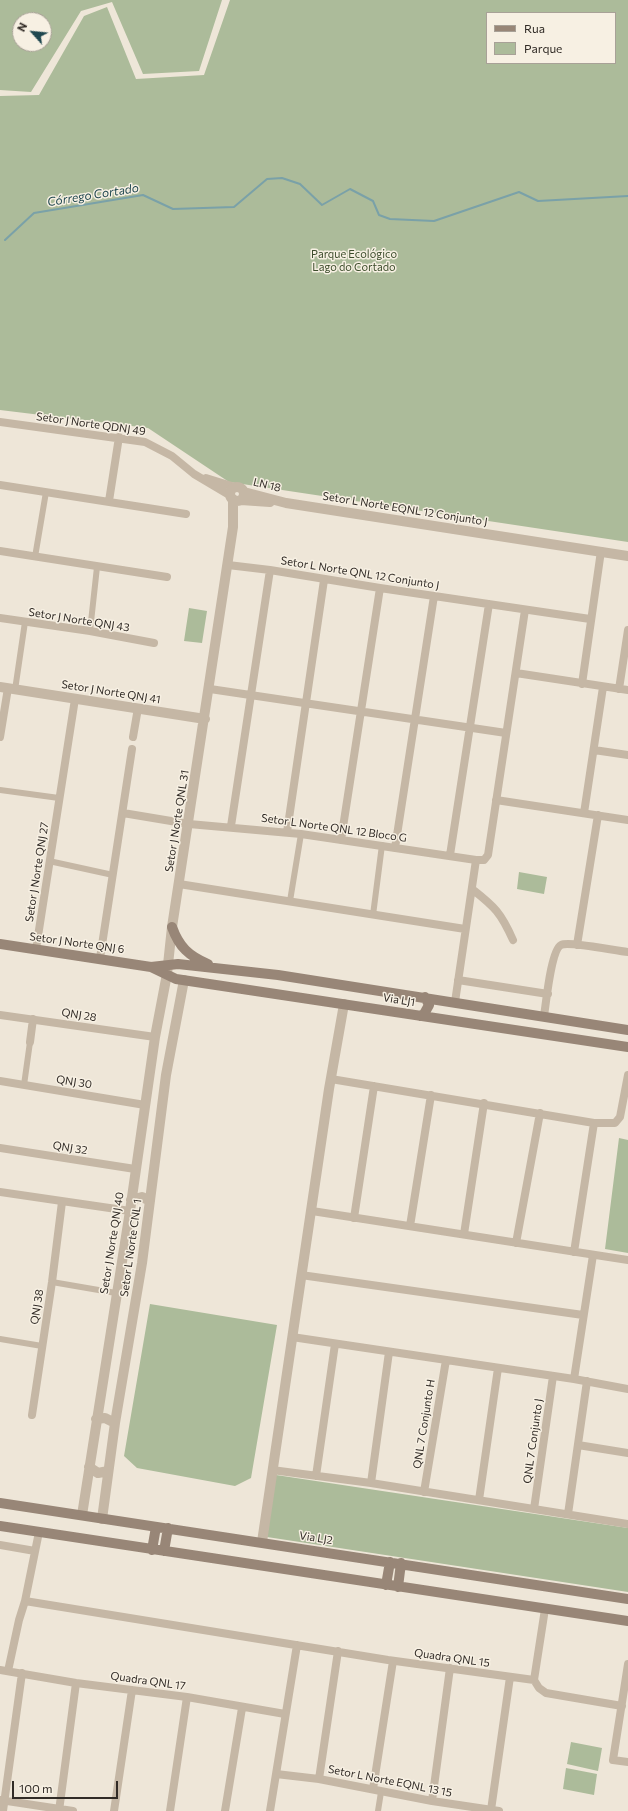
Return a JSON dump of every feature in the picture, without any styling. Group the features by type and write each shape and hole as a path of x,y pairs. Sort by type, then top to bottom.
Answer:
{"main road":[{"path":"172,927 178,942 186,952 216,967"},
{"name":"Setor J Norte QNJ 6","path":"0,944 100,958 151,967"},
{"name":"Via LJ1","path":"151,967 168,964 216,967 278,975 628,1030"},
{"name":"Via LJ1","path":"151,967 176,979 628,1047"},
{"path":"274,994 271,992 270,987 278,975"},
{"path":"420,1016 424,1014 428,1005 425,998"},
{"path":"571,1039 576,1037 576,1022"},
{"path":"592,1042 589,1038 590,1034 594,1029 600,1026"},
{"name":"Via LJ2","path":"0,1503 401,1563 628,1599"},
{"path":"0,1526 628,1621"},
{"path":"152,1550 156,1527"},
{"path":"164,1552 168,1528"},
{"path":"386,1585 390,1562"},
{"path":"398,1587 401,1563"}],"street":[{"name":"Setor J Norte QDNJ 49","path":"0,422 119,437 145,442 172,456 194,474 237,496"},
{"path":"109,501 119,437"},
{"path":"0,485 186,514"},
{"path":"35,557 46,492"},
{"name":"LN 18","path":"237,496 286,503"},
{"name":"Setor J Norte QNL 31","path":"168,964 172,927 210,689 237,496"},
{"name":"Setor L Norte EQNL 12 Conjunto J","path":"286,503 628,556"},
{"path":"0,551 167,577"},
{"path":"582,684 590,619 601,551"},
{"name":"Setor L Norte QNL 12 Conjunto J","path":"228,565 270,570 324,580 340,581 590,619"},
{"path":"90,631 98,567"},
{"path":"231,826 270,570"},
{"path":"287,832 324,580"},
{"path":"341,840 380,588"},
{"path":"395,848 434,596"},
{"path":"450,855 489,604"},
{"path":"455,1002 472,890 479,860 488,855 525,610"},
{"name":"Setor J Norte QNJ 43","path":"0,618 90,631 154,643"},
{"path":"0,737 7,688 25,622"},
{"path":"619,689 628,630"},
{"path":"516,673 628,690"},
{"path":"584,813 603,687"},
{"name":"Setor J Norte QNJ 41","path":"7,688 205,719"},
{"path":"210,689 506,733"},
{"name":"Setor J Norte QNJ 27","path":"36,949 75,699"},
{"path":"133,737 138,708"},
{"path":"100,958 114,875 132,749"},
{"path":"594,750 628,755"},
{"path":"0,790 60,798"},
{"path":"496,800 628,820"},
{"name":"Setor L Norte QNL 12 Bloco G","path":"123,813 189,824 231,826 287,832 479,860"},
{"path":"577,945 598,815"},
{"path":"290,901 301,834"},
{"path":"373,915 382,846"},
{"path":"49,861 114,875"},
{"path":"180,884 465,929"},
{"path":"472,890 499,912 505,921 513,940"},
{"path":"544,1016 554,957 559,946 562,944 577,945 628,952"},
{"name":"Setor J Norte QNJ 40","path":"82,1515 130,1211 155,1034 168,964"},
{"name":"Setor L Norte CNL 1","path":"102,1519 115,1423 142,1263 166,1075 184,980"},
{"path":"458,980 548,994"},
{"path":"262,1542 301,1275 344,1004"},
{"name":"QNJ 28","path":"0,1015 155,1034"},
{"path":"24,1085 34,1019"},
{"path":"155,1034 164,1026 174,1030"},
{"path":"331,1079 484,1103 594,1123 610,1124 615,1123 618,1120 628,1078"},
{"name":"QNJ 30","path":"0,1081 145,1105"},
{"path":"354,1218 374,1086"},
{"path":"410,1226 431,1095"},
{"path":"464,1234 484,1103"},
{"path":"516,1243 540,1113"},
{"path":"574,1252 594,1123"},
{"name":"QNJ 32","path":"0,1148 136,1169"},
{"path":"134,1180 137,1185 142,1188 147,1188 152,1185"},
{"path":"0,1192 130,1211"},
{"path":"131,1200 142,1197 150,1201"},
{"name":"QNJ 38","path":"32,1415 52,1282 62,1202"},
{"path":"312,1211 628,1260"},
{"path":"574,1379 583,1315 594,1255"},
{"path":"301,1275 583,1315"},
{"path":"52,1282 116,1293"},
{"path":"292,1337 587,1381 628,1389"},
{"path":"0,1339 42,1346"},
{"path":"316,1476 335,1344"},
{"path":"371,1483 389,1352"},
{"name":"QNL 7 Conjunto H","path":"424,1492 446,1360"},
{"path":"479,1500 498,1368"},
{"name":"QNL 7 Conjunto J","path":"534,1509 553,1376"},
{"path":"568,1514 587,1381"},
{"path":"96,1419 105,1418 115,1423"},
{"path":"578,1445 628,1453"},
{"path":"89,1467 98,1473 108,1471"},
{"path":"272,1470 371,1483 628,1524"},
{"path":"4,1670 26,1601 39,1532"},
{"path":"0,1545 35,1551"},
{"path":"26,1601 297,1645 270,1811"},
{"path":"545,1609 534,1680 539,1688 546,1693 622,1706"},
{"name":"Quadra QNL 15","path":"297,1645 393,1661 534,1680"},
{"path":"319,1779 338,1651"},
{"path":"373,1789 393,1661"},
{"path":"628,1664 626,1694 622,1706 613,1760 628,1762"},
{"path":"432,1802 450,1668"},
{"name":"Quadra QNL 17","path":"4,1670 76,1683 187,1697 242,1708 285,1714"},
{"path":"3,1811 2,1801 22,1673"},
{"path":"495,1810 510,1677"},
{"path":"59,1810 76,1683"},
{"path":"114,1811 132,1690"},
{"path":"170,1811 187,1697"},
{"path":"225,1811 242,1708"},
{"name":"Setor L Norte EQNL 13 15","path":"276,1774 319,1779 432,1802 495,1810"},
{"path":"378,1811 381,1792"},
{"path":"2,1801 73,1811"}],"green space":[{"path":"0,0 222,0 199,71 143,74 112,2 81,11 31,92 0,90"},
{"name":"Parque Ecológico Lago do Cortado","path":"230,0 628,0 628,542 229,482 148,428 0,410 0,96 39,95 84,16 107,7 136,79 204,75"},
{"path":"189,608 207,611 202,643 184,641"},
{"path":"519,872 547,877 544,894 517,889"},
{"path":"619,1138 628,1140 628,1253 605,1249"},
{"path":"150,1304 277,1325 251,1478 235,1486 137,1468 124,1456"},
{"path":"276,1475 628,1528 628,1592 267,1537"},
{"path":"571,1742 602,1748 598,1771 567,1764"},
{"path":"566,1768 597,1774 594,1795 563,1789"}],"waterway":[{"name":"Córrego Cortado","path":"5,240 34,213 143,195 173,209 234,207 267,179 282,178 300,184 322,205 350,189 373,201 379,215 390,219 434,221 519,192 538,201 628,196"}]}
